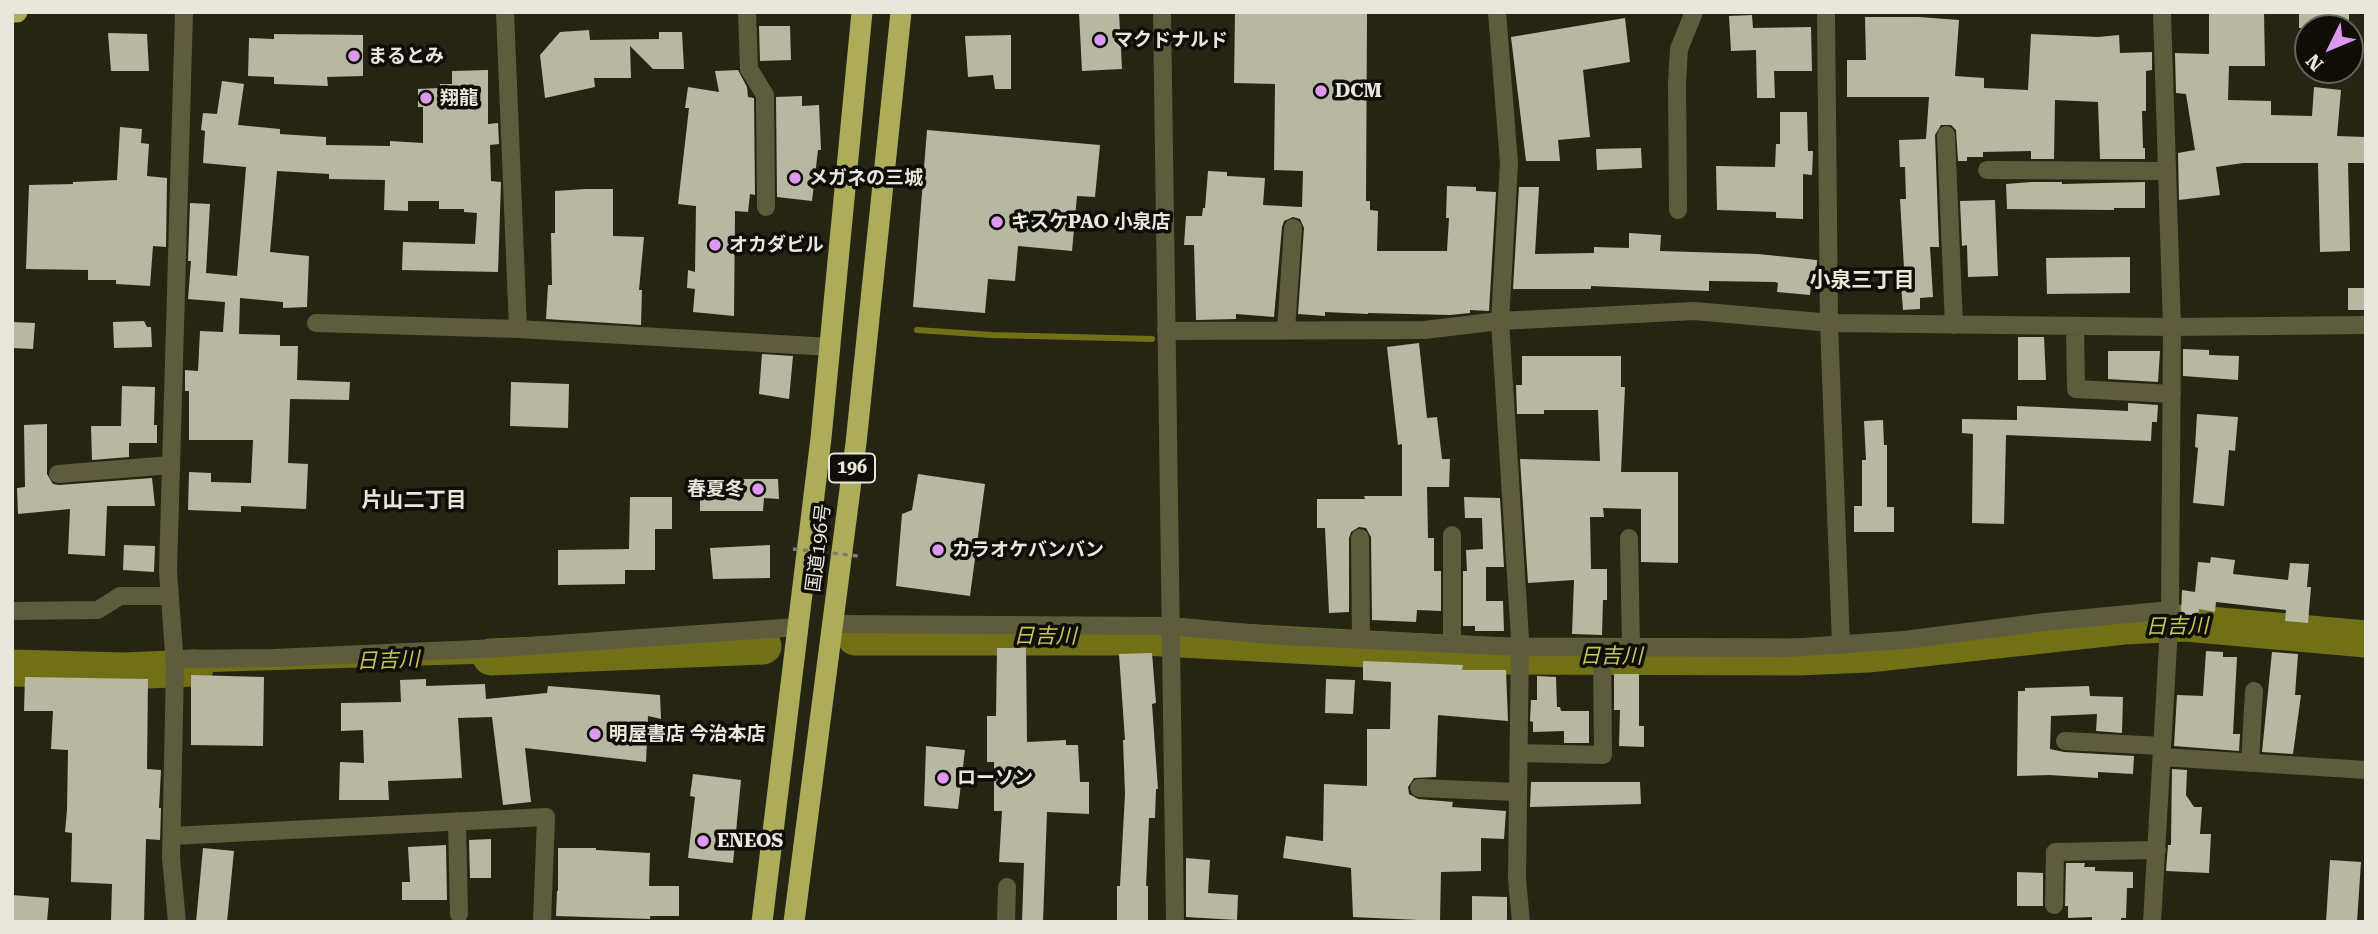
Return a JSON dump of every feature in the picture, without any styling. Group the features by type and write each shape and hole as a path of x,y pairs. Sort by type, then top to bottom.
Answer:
{"highway":[{"name":"国道196号","path":"762,922 831,347 863,12"},
{"name":"国道196号","path":"794,922 856,443 901,12"}],"street":[{"path":"177,922 171,858 174,668 168,571 184,12"},
{"path":"505,12 518,329"},
{"path":"747,12 749,69 765,94 766,207"},
{"path":"1162,12 1175,922"},
{"path":"1497,12 1508,163 1500,321 1520,647 1517,879 1521,922"},
{"path":"1678,210 1676,83 1679,49 1694,12"},
{"path":"1826,12 1829,323 1841,645"},
{"path":"2152,922 2170,610 2172,327 2162,12"},
{"path":"1946,135 1954,325"},
{"path":"1987,170 2167,171"},
{"path":"1286,330 1293,228"},
{"path":"1166,331 1424,330 1500,321 1694,311 1829,323 2172,327 2366,325"},
{"path":"316,323 518,329 831,347"},
{"path":"2075,326 2076,389 2172,394"},
{"path":"58,474 172,465"},
{"path":"1452,535 1452,644"},
{"path":"1360,538 1361,639"},
{"path":"1629,538 1631,648"},
{"path":"12,611 98,610 120,596 170,597"},
{"path":"832,624 1170,626 1520,647 1789,648 1904,640 2170,610"},
{"path":"174,668 273,658 500,648 798,627"},
{"path":"1519,753 1603,755 1602,648"},
{"path":"2250,763 2255,691"},
{"path":"2065,741 2250,763 2366,770"},
{"path":"1419,788 1518,792"},
{"path":"172,836 545,817 542,922"},
{"path":"457,821 459,914"},
{"path":"2054,905 2055,852 2157,850"},
{"path":"1006,922 1007,887"}],"path":[{"path":"793,549 858,556"}],"water":[{"path":"740,647 741,656 626,665 505,663 212,672 12,668 12,661 196,666"}],"building":[{"name":"マクドナルド","path":"1079,12 1119,12 1122,69 1082,71"},
{"path":"1235,12 1367,12 1366,201 1370,201 1370,210 1378,211 1377,251 1447,251 1447,186 1476,187 1476,191 1496,192 1489,311 1470,310 1470,313 1450,315 1325,312 1325,316 1298,314 1304,228 1300,219 1293,217 1284,221 1282,227 1274,317 1236,314 1236,319 1196,320 1194,245 1184,245 1186,216 1202,216 1208,171 1227,172 1227,176 1265,178 1263,205 1302,207 1303,171 1274,170 1275,84 1234,83"},
{"path":"2209,12 2264,12 2265,66 2229,66 2228,100 2271,101 2271,115 2312,116 2314,87 2341,90 2337,136 2365,137 2365,163 2348,163 2350,251 2320,252 2318,163 2243,163 2216,167 2220,195 2179,200 2178,153 2195,150 2186,94 2176,93 2175,53 2209,54"},
{"path":"2299,12 2349,12 2349,14"},
{"path":"1752,15 1753,28 1811,27 1812,71 1774,71 1775,98 1757,98 1756,50 1731,51 1729,16"},
{"path":"1865,17 1959,20 1955,76 1984,78 1984,88 2028,90 2031,34 2098,37 2119,35 2120,53 2152,52 2152,70 2146,71 2146,111 2142,111 2145,159 2100,159 2098,102 2055,100 2054,159 2031,159 2031,151 1983,152 1983,157 1967,157 1967,161 1958,161 1956,130 1951,125 1941,125 1935,135 1939,247 1930,247 1933,297 1920,298 1920,309 1903,310 1901,285 1905,285 1900,199 1906,199 1905,167 1900,167 1899,140 1926,139 1929,97 1847,97 1847,60 1866,60"},
{"path":"1625,18 1630,62 1583,70 1590,137 1558,140 1560,161 1526,161 1511,37"},
{"path":"759,26 790,26 791,60 760,61"},
{"path":"589,30 590,40 659,39 659,32 682,32 684,69 653,69 630,46 631,78 594,78 595,87 545,98 540,55 560,32"},
{"path":"108,33 147,34 149,71 111,71"},
{"path":"274,34 363,35 363,76 327,77 328,86 274,84 274,77 248,76 249,38 274,39"},
{"path":"1011,35 1011,89 995,89 993,75 968,77 965,36"},
{"path":"488,70 488,124 498,123 499,144 490,145 491,181 501,182 498,272 402,270 403,242 475,244 477,213 464,212 464,209 439,209 439,201 408,201 408,211 384,210 385,180 329,179 329,174 277,171 270,252 309,256 307,307 283,308 283,302 240,298 239,334 280,335 280,346 298,346 297,380 350,382 349,400 290,399 288,463 308,464 306,509 241,506 241,512 188,510 189,472 211,473 211,482 251,483 253,440 189,440 189,391 185,391 185,370 198,371 200,331 223,332 225,302 188,299 191,261 188,261 190,203 210,204 206,273 237,276 246,167 203,163 203,113 217,114 222,81 244,84 238,125 280,129 280,134 326,137 326,145 390,146 390,141 423,143 423,107 418,107 418,89 440,88 440,84 452,84 452,71"},
{"path":"738,70 747,87 748,97 754,98 755,195 750,194 748,212 735,211 734,316 693,312 695,289 687,288 688,270 695,272 696,206 678,204 689,108 685,108 688,87 719,92 715,71"},
{"path":"802,96 802,106 819,105 821,150 818,150 812,201 777,197 776,97"},
{"path":"1780,112 1807,112 1808,151 1813,151 1812,175 1803,174 1803,219 1776,218 1776,212 1717,210 1716,166 1775,167 1776,144 1780,144"},
{"path":"120,127 142,129 141,143 149,144 147,176 167,178 166,247 153,246 150,286 116,284 116,280 88,280 88,270 26,269 29,185 117,180"},
{"name":"キスケPAO 小泉店","path":"927,130 1100,145 1095,197 1077,196 1072,251 1018,246 1015,281 988,279 985,313 913,307"},
{"path":"1641,148 1642,168 1597,170 1596,149"},
{"path":"2145,182 2145,208 2007,209 2006,184"},
{"path":"1519,187 1539,187 1535,254 1594,253 1594,247 1629,248 1629,233 1661,235 1660,251 1758,254 1817,260 1816,284 1811,284 1810,295 1777,292 1778,283 1775,282 1709,281 1709,291 1591,286 1591,289 1513,289"},
{"path":"613,189 613,236 644,237 639,290 642,290 641,325 546,319 548,285 552,285 551,233 555,233 555,191"},
{"path":"1995,200 1998,276 1968,277 1967,245 1962,246 1960,201"},
{"path":"2130,257 2130,293 2047,294 2046,258"},
{"path":"2348,288 2366,288 2366,310 2348,310"},
{"path":"144,321 147,327 151,327 152,347 114,348 113,322"},
{"path":"12,322 35,323 33,349 12,348"},
{"path":"2018,337 2044,337 2046,380 2018,380"},
{"path":"1419,343 1427,418 1437,417 1442,459 1450,459 1449,487 1427,487 1428,538 1434,538 1434,571 1441,571 1441,611 1417,610 1416,622 1372,620 1371,537 1366,528 1359,527 1351,532 1349,538 1349,612 1329,613 1325,528 1317,528 1317,499 1402,496 1402,444 1398,445 1387,347"},
{"path":"2183,349 2209,350 2209,355 2239,356 2238,380 2183,376"},
{"path":"2108,351 2160,351 2158,382 2108,379"},
{"path":"762,354 793,356 789,399 759,394"},
{"path":"1522,356 1621,356 1621,387 1625,387 1621,472 1678,472 1678,563 1641,562 1641,509 1603,508 1604,517 1590,517 1591,569 1607,569 1607,600 1603,600 1602,635 1572,634 1574,580 1528,583 1520,459 1600,461 1598,410 1544,410 1544,414 1517,414 1516,385 1522,385"},
{"path":"511,382 569,384 568,428 510,426"},
{"path":"122,386 155,387 154,425 157,425 157,443 129,443 129,457 92,460 91,426 121,426"},
{"path":"2128,403 2158,405 2157,422 2152,422 2151,441 2006,435 2004,524 1972,523 1973,434 1962,433 1962,419 2017,420 2017,406 2128,411"},
{"path":"2197,414 2238,417 2235,451 2229,450 2224,506 2193,503 2198,448 2195,447"},
{"path":"1883,420 1884,445 1887,445 1887,507 1894,507 1894,532 1854,532 1854,506 1862,506 1862,460 1866,460 1864,421"},
{"path":"47,424 47,474 53,484 152,478 155,506 107,506 105,556 68,554 70,509 18,514 17,488 25,487 24,425"},
{"name":"カラオケバンバン","path":"918,474 985,484 970,596 896,586 902,514 912,510"},
{"path":"738,479 778,479 779,499 764,498 763,511 700,511 700,483 738,483"},
{"path":"630,497 672,497 672,529 655,529 655,570 625,570 625,584 558,585 558,550 629,549"},
{"path":"1464,497 1500,498 1504,567 1486,567 1486,601 1503,601 1504,631 1475,631 1475,626 1463,626 1463,571 1467,571 1466,550 1483,549 1482,518 1465,518"},
{"path":"124,545 155,546 154,572 123,570"},
{"path":"770,545 770,578 713,579 710,548"},
{"path":"2211,557 2235,560 2233,574 2288,580 2290,563 2309,564 2307,587 2311,587 2308,623 2285,621 2286,610 2216,602 2215,612 2199,609 2198,616 2181,614 2182,590 2195,592 2198,562 2210,563"},
{"path":"997,648 1026,648 1027,742 1066,740 1066,745 1078,745 1080,782 1089,782 1089,814 1047,812 1043,922 1022,922 1024,863 999,862 1002,811 994,811 994,762 987,762 987,716 996,716"},
{"path":"2206,651 2223,652 2223,657 2237,657 2233,734 2240,734 2239,751 2174,746 2177,695 2203,696"},
{"path":"2272,652 2298,654 2295,695 2301,695 2293,754 2262,752"},
{"path":"1152,653 1156,703 1152,704 1158,789 1155,818 1149,818 1146,886 1148,922 1117,922 1117,886 1120,886 1125,794 1125,740 1119,654"},
{"path":"1363,661 1463,665 1462,670 1506,670 1508,721 1438,715 1436,777 1414,778 1408,787 1409,794 1418,799 1453,802 1452,807 1506,811 1504,839 1481,838 1481,871 1441,872 1440,921 1353,917 1351,868 1283,858 1286,836 1323,841 1324,784 1367,786 1367,729 1390,729 1391,682 1363,680"},
{"path":"1614,674 1639,674 1639,726 1644,726 1644,747 1619,746 1620,710 1614,710"},
{"path":"191,675 264,677 263,746 191,745"},
{"path":"1537,676 1556,677 1557,707 1560,707 1561,711 1589,711 1589,743 1564,743 1564,731 1533,732 1533,722 1530,721 1531,700 1537,700"},
{"path":"25,677 148,679 147,769 161,770 161,808 160,840 146,839 144,922 111,922 112,884 71,882 72,833 65,832 68,750 51,749 53,711 24,711"},
{"path":"426,679 426,686 485,684 486,699 547,693 548,686 660,695 661,719 648,716 646,762 525,748 531,802 503,805 492,717 458,718 462,778 388,781 389,800 339,800 340,762 364,763 363,730 341,731 341,703 401,702 400,680"},
{"path":"1326,679 1355,680 1353,714 1325,713"},
{"path":"2089,686 2090,696 2123,697 2122,733 2096,731 2097,714 2051,716 2050,749 2134,756 2133,774 2098,772 2098,778 2017,776 2018,691 2025,691 2025,688"},
{"name":"ローソン","path":"926,746 965,750 958,809 924,806"},
{"path":"2172,769 2187,770 2186,795 2194,807 2202,807 2200,834 2211,834 2209,873 2166,871 2168,845 2171,845"},
{"path":"693,774 741,780 733,863 688,858 695,797 690,796"},
{"path":"1531,782 1640,782 1641,804 1530,807"},
{"path":"491,839 491,878 470,878 469,840"},
{"path":"446,845 447,900 402,900 402,882 410,882 408,847"},
{"path":"203,848 234,851 227,922 196,922"},
{"path":"558,848 650,853 649,886 679,886 679,916 650,916 650,919 556,916"},
{"path":"1186,858 1210,860 1208,893 1238,895 1237,920 1186,917"},
{"path":"2330,860 2361,862 2357,922 2326,922"},
{"path":"2066,863 2085,863 2084,867 2095,867 2095,871 2133,872 2133,888 2127,888 2126,918 2121,918 2121,922 2092,922 2092,917 2068,918 2068,906 2065,906"},
{"path":"2017,872 2043,873 2043,906 2017,906"},
{"path":"12,895 49,898 47,922 12,921"},
{"path":"1472,896 1507,897 1507,921 1472,920"}],"waterway":[{"path":"917,330 992,335 1152,339"},
{"name":"日吉川","path":"855,637 1144,637 1499,656 1797,657 1868,654 2124,626 2186,623 2366,639"},
{"name":"日吉川","path":"491,657 763,646"},
{"name":"日吉川","path":"12,668 124,671 195,668"}],"place":[{"name":"マクドナルド","path":"1100,40"},
{"name":"まるとみ","path":"354,56"},
{"name":"DCM","path":"1321,91"},
{"name":"翔龍","path":"426,98"},
{"name":"メガネの三城","path":"795,178"},
{"name":"キスケPAO 小泉店","path":"997,222"},
{"name":"オカダビル","path":"715,245"},
{"name":"春夏冬","path":"758,489"},
{"name":"カラオケバンバン","path":"938,550"},
{"name":"明屋書店 今治本店","path":"595,734"},
{"name":"ローソン","path":"943,778"},
{"name":"ENEOS","path":"703,841"}],"district":[{"name":"小泉三丁目","path":"1862,281"},
{"name":"片山二丁目","path":"414,501"}]}
